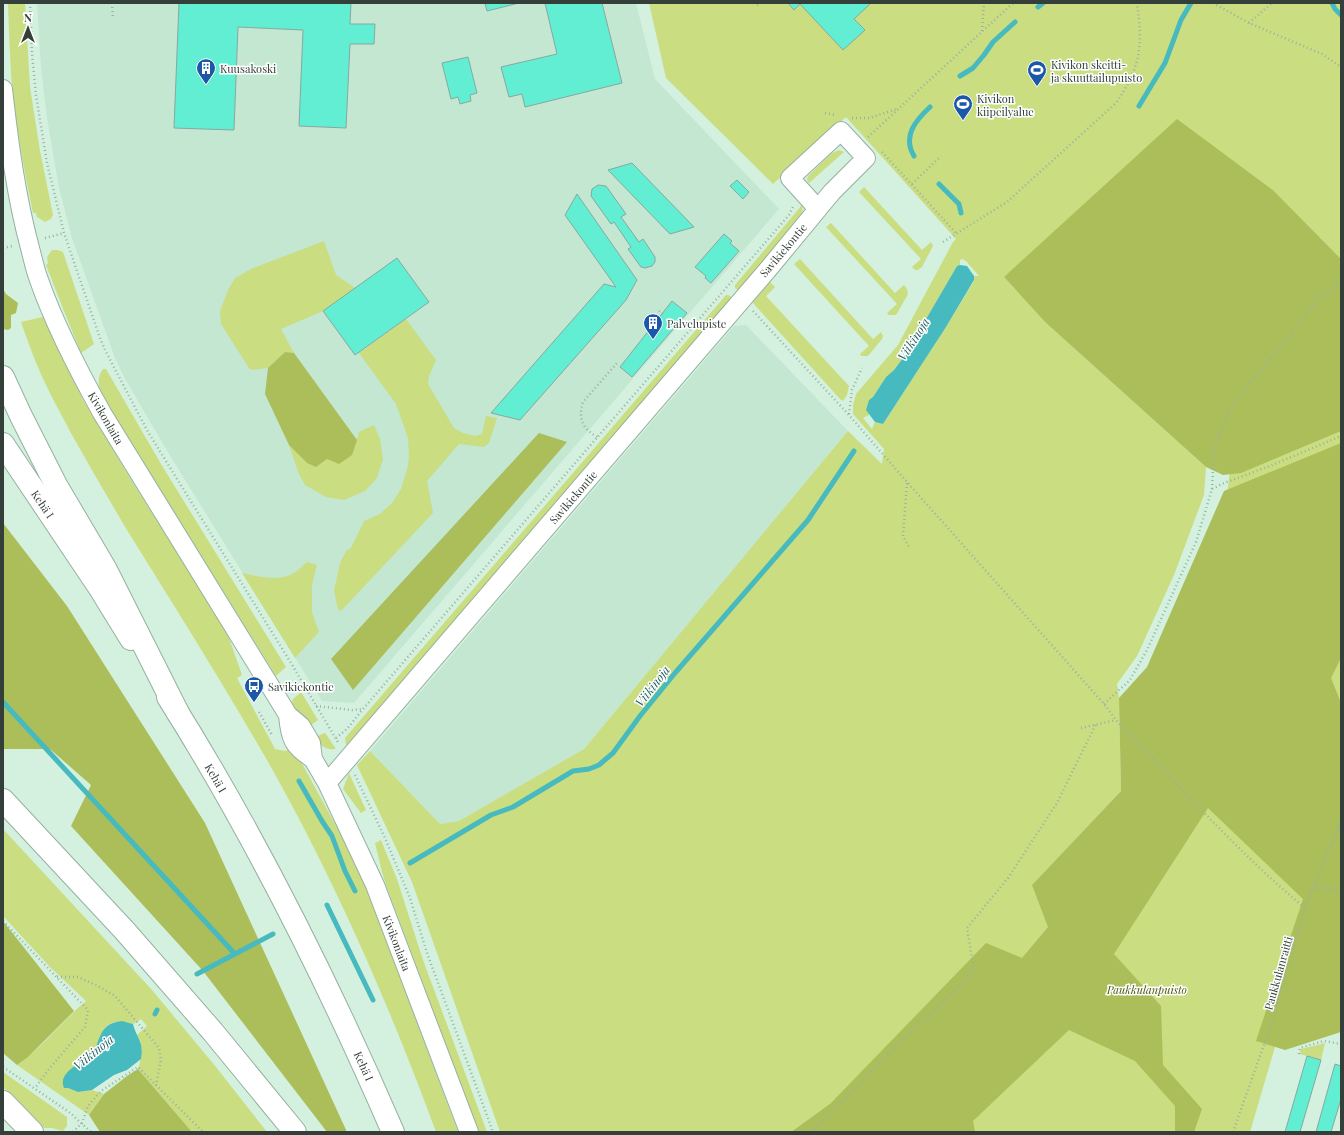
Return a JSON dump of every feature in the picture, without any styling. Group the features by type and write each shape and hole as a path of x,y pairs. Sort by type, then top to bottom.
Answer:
{"main road":[{"path":"3,377 56,485 105,568 178,713"},
{"name":"Kehä I","path":"3,444 99,587 178,713 234,808 286,904 331,994 393,1132"},
{"path":"3,800 125,931 218,1037 295,1132"},
{"path":"3,1102 30,1130"}],"street":[{"name":"Kivikonlaita","path":"3,89 16,179 25,228 39,280 72,356 102,412 288,715 301,726 311,743 313,759 327,783 375,885 469,1132"},
{"name":"Savikiekontie","path":"327,783 818,209"}],"path":[{"path":"30,3 32,53 36,95 47,163 64,233 80,284 103,346 148,432 291,663 341,748"},
{"path":"112,3 113,19"},
{"path":"982,32 984,3"},
{"path":"874,142 869,136 1013,3"},
{"path":"943,242 1007,202 1116,103 1134,74 1141,42 1137,3"},
{"path":"1213,3 1249,23 1322,54 1341,67"},
{"path":"1249,23 1272,3"},
{"path":"1136,25 1140,24"},
{"path":"850,118 870,118 900,108"},
{"path":"825,113 837,116"},
{"path":"878,147 956,233"},
{"path":"1059,148 1062,152"},
{"path":"912,184 941,156"},
{"path":"336,738 347,729 789,215 795,203"},
{"path":"40,239 64,233"},
{"path":"3,248 17,245"},
{"path":"1104,704 1130,680 1147,650 1196,542 1212,490 1214,448 1230,408 1295,329 1318,298 1341,282"},
{"path":"750,308 848,414 906,482 1104,704 1116,720 1230,838 1305,908"},
{"path":"659,311 663,314"},
{"path":"597,437 590,433 583,425 581,409 583,402 617,363"},
{"path":"848,414 852,390 862,368"},
{"path":"1212,490 1224,483 1270,466 1341,436"},
{"path":"906,482 903,536 909,547"},
{"path":"316,706 352,710 363,709"},
{"path":"1081,728 1116,720"},
{"path":"812,1132 901,1041 947,999 974,970 967,928 1008,878 1057,803 1096,724"},
{"path":"355,774 385,838 410,898 427,953 493,1132"},
{"name":"Paukkulanraitti","path":"1233,1132 1271,1025 1305,908 1341,820"},
{"path":"1338,827 1341,834"},
{"path":"1314,887 1328,888 1341,892"},
{"path":"3,921 88,1010 85,1027 48,1068 35,1088"},
{"path":"56,977 78,977 115,996 159,1048 161,1060 156,1085"},
{"path":"1299,1054 1300,1048 1324,1041 1341,1044"},
{"path":"3,1067 35,1088 82,1123 91,1132"},
{"path":"73,1132 82,1123 88,1106 101,1091 138,1067 203,1132"}],"shaded area":[{"path":"37,3 636,3 655,79 779,209 354,703 322,701 169,454 125,379 115,358 72,238 59,188 47,118 41,68"},
{"path":"746,325 848,431 584,749 459,821 440,824 370,751 734,326"}],"green space":[{"path":"8,3 25,3 30,87 40,151 53,215 51,219 45,222 37,217 36,213 33,213 19,142 12,86"},
{"path":"649,3 1341,3 1341,259 1274,191 1004,277 1045,322 1206,467 1204,495 1174,575 1137,656 1117,684 1119,698 1121,791 1032,885 1126,797 1227,496 1230,469 1341,411 1341,1028 1275,1047 1250,1132 922,1132 831,1103 791,1132 500,1132 412,882 357,765 370,751 440,824 459,821 584,749 848,431 882,464 884,449 853,414 853,405 856,394 898,345 956,239 846,117 773,184 666,78","holes":["962,259 966,261 979,276 974,276 974,281 946,327 883,424 875,422 872,429 863,418 869,415 869,400 873,397 886,377 894,370 912,346 915,338 957,266 960,265 960,260"]},
{"path":"1177,119 1274,191 1341,259 1341,431 1241,473 1223,475 1206,467 1045,322 1004,277"},
{"path":"839,150 844,152 809,183 807,180 808,176 832,153"},
{"path":"864,187 922,250 931,242 933,246 922,267 918,270 915,270 912,267 921,259 859,192"},
{"path":"802,205 803,214 739,291 735,288 735,285"},
{"path":"831,223 895,293 904,285 907,289 908,294 896,315 889,315 887,313 897,304 826,227"},
{"path":"324,241 336,275 355,288 323,311 281,329 294,353 285,352 268,368 252,370 249,368 221,324 220,311 228,290 235,278 251,269"},
{"path":"52,250 63,252 94,344 81,353 46,265 48,263 47,257"},
{"path":"800,259 873,339 881,332 883,336 882,339 868,356 861,356 860,354 869,346 794,264"},
{"path":"770,282 775,287 766,296 849,386 847,395 843,401 752,302"},
{"path":"3,289 6,294 18,303 16,313 11,315 11,328 8,330 3,329"},
{"path":"726,295 733,298 351,742 346,745 345,738"},
{"path":"43,317 83,400 133,483 227,632 242,675 237,678 275,749 285,751 293,747 341,835 367,890 458,1132 436,1132 381,993 319,857 272,769 201,649 127,530 72,435 45,383 21,322"},
{"path":"406,319 436,360 429,376 428,384 454,428 463,433 475,436 482,434 486,416 497,418 489,443 484,447 459,444 427,481 433,513 341,611 338,609 334,591 340,563 346,551 351,548 364,521 380,514 392,503 401,489 408,466 409,456 408,438 396,404 359,353"},
{"path":"285,352 294,353 357,440 352,455 339,464 327,459 316,467 307,463 289,445 265,394 268,368"},
{"path":"103,369 106,369 161,464 286,667 276,676 101,393 99,379"},
{"path":"374,425 380,439 383,459 377,478 365,491 344,500 326,497 305,485 299,474 289,445 307,463 327,459 357,440 359,432"},
{"path":"539,433 567,442 353,690 331,659"},
{"name":"Paukkulanpuisto","path":"1341,443 1341,658 1331,678 1341,703 1341,1032 1285,1050 1256,1041 1303,899 1208,808 1114,954 1161,1006 1163,1065 1202,1109 1194,1132 1175,1132 1175,1106 1135,1061 1069,1030 973,1121 975,1132 791,1132 831,1103 986,943 1022,958 1048,927 1032,885 1121,791 1119,698 1147,667 1224,491"},
{"path":"3,523 67,606 205,823 347,1132 327,1132 203,971 71,826 91,785 50,749 3,749"},
{"path":"307,562 317,565 312,585 312,612 319,632 295,658 242,573 267,578 280,578 294,573"},
{"path":"301,692 318,720 307,728 292,703 293,699"},
{"path":"324,733 336,749 324,747 314,738"},
{"path":"349,773 366,810 361,813 343,789"},
{"path":"3,829 152,990 216,1067 267,1132 192,1132 138,1069 142,1051 141,1043 137,1035 147,1026 141,1019 133,1024 118,1022 107,1026 104,1029 91,1057 74,1068 68,1088 78,1092 92,1090 104,1094 89,1115 17,1065 44,1042 86,1001 50,967 3,916"},
{"path":"381,840 397,879 423,960 487,1132 479,1132 387,888 375,843"},
{"path":"3,921 74,1011 28,1057 17,1065 3,1053"},
{"path":"1325,1043 1321,1060 1300,1054 1301,1049"},
{"path":"138,1069 192,1132 100,1132 89,1115 104,1094"},
{"path":"3,1072 67,1117 67,1126 63,1131 52,1128 44,1128 3,1087"}],"water":[{"path":"957,266 967,266 974,276 974,280 946,327 883,424 875,422 866,410 869,400 873,397 886,377 894,370 912,346 915,338"},
{"path":"122,1021 133,1024 142,1048 141,1059 127,1070 114,1075 92,1090 78,1092 64,1088 63,1080 66,1074 75,1066 89,1058 104,1030 114,1023"}],"building":[{"name":"Kuusakoski","path":"179,3 351,3 350,24 375,24 374,44 350,44 346,128 299,126 303,30 238,27 234,130 174,128"},
{"path":"485,3 519,3 487,11"},
{"path":"545,3 602,3 622,83 525,107 522,94 509,97 501,67 557,54"},
{"path":"788,3 870,4 854,19 865,30 843,50 800,4 794,10"},
{"path":"468,57 477,93 470,95 471,101 460,104 458,97 451,99 442,63"},
{"path":"632,163 694,227 670,234 608,170"},
{"path":"737,180 749,192 743,199 730,186"},
{"path":"598,185 606,186 626,214 621,217 639,242 643,239 655,257 655,262 652,266 645,268 641,267 628,249 631,247 614,222 611,224 591,196 592,189"},
{"path":"577,194 637,280 626,300 520,420 491,413 604,284 616,287 565,215"},
{"path":"724,234 732,241 730,243 739,251 711,283 705,278 706,276 695,267"},
{"path":"397,258 429,302 355,355 323,311"},
{"name":"Palvelupiste","path":"672,301 687,313 632,377 620,367"},
{"path":"1307,1056 1321,1060 1300,1132 1285,1132"},
{"path":"1335,1064 1341,1066 1341,1099 1331,1132 1316,1132"}],"waterway":[{"path":"1038,7 1043,3"},
{"path":"1139,106 1165,63 1181,20 1191,3"},
{"path":"1332,3 1341,15"},
{"path":"960,76 973,68 993,42 1015,22"},
{"path":"914,156 909,142 910,135 920,117 930,107"},
{"path":"939,184 959,204 961,213"},
{"name":"Viikinoja","path":"410,863 491,815 513,807 573,771 589,769 599,765 613,753 640,716 675,673 808,520 854,451"},
{"path":"3,702 235,954"},
{"path":"299,781 332,836 345,871 355,891"},
{"path":"327,905 373,1000"},
{"name":"Viikinoja","path":"197,974 273,934"},
{"name":"Viikinoja","path":"155,1014 157,1010"}],"place":[{"name":"Kuusakoski","path":"206,85"},
{"name":"Kivikon skeitti- ja skuuttailupuisto","path":"1037,87"},
{"name":"Kivikon kiipeilyalue","path":"963,121"},
{"name":"Palvelupiste","path":"653,340"},
{"name":"Savikiekontie","path":"254,703"}]}
